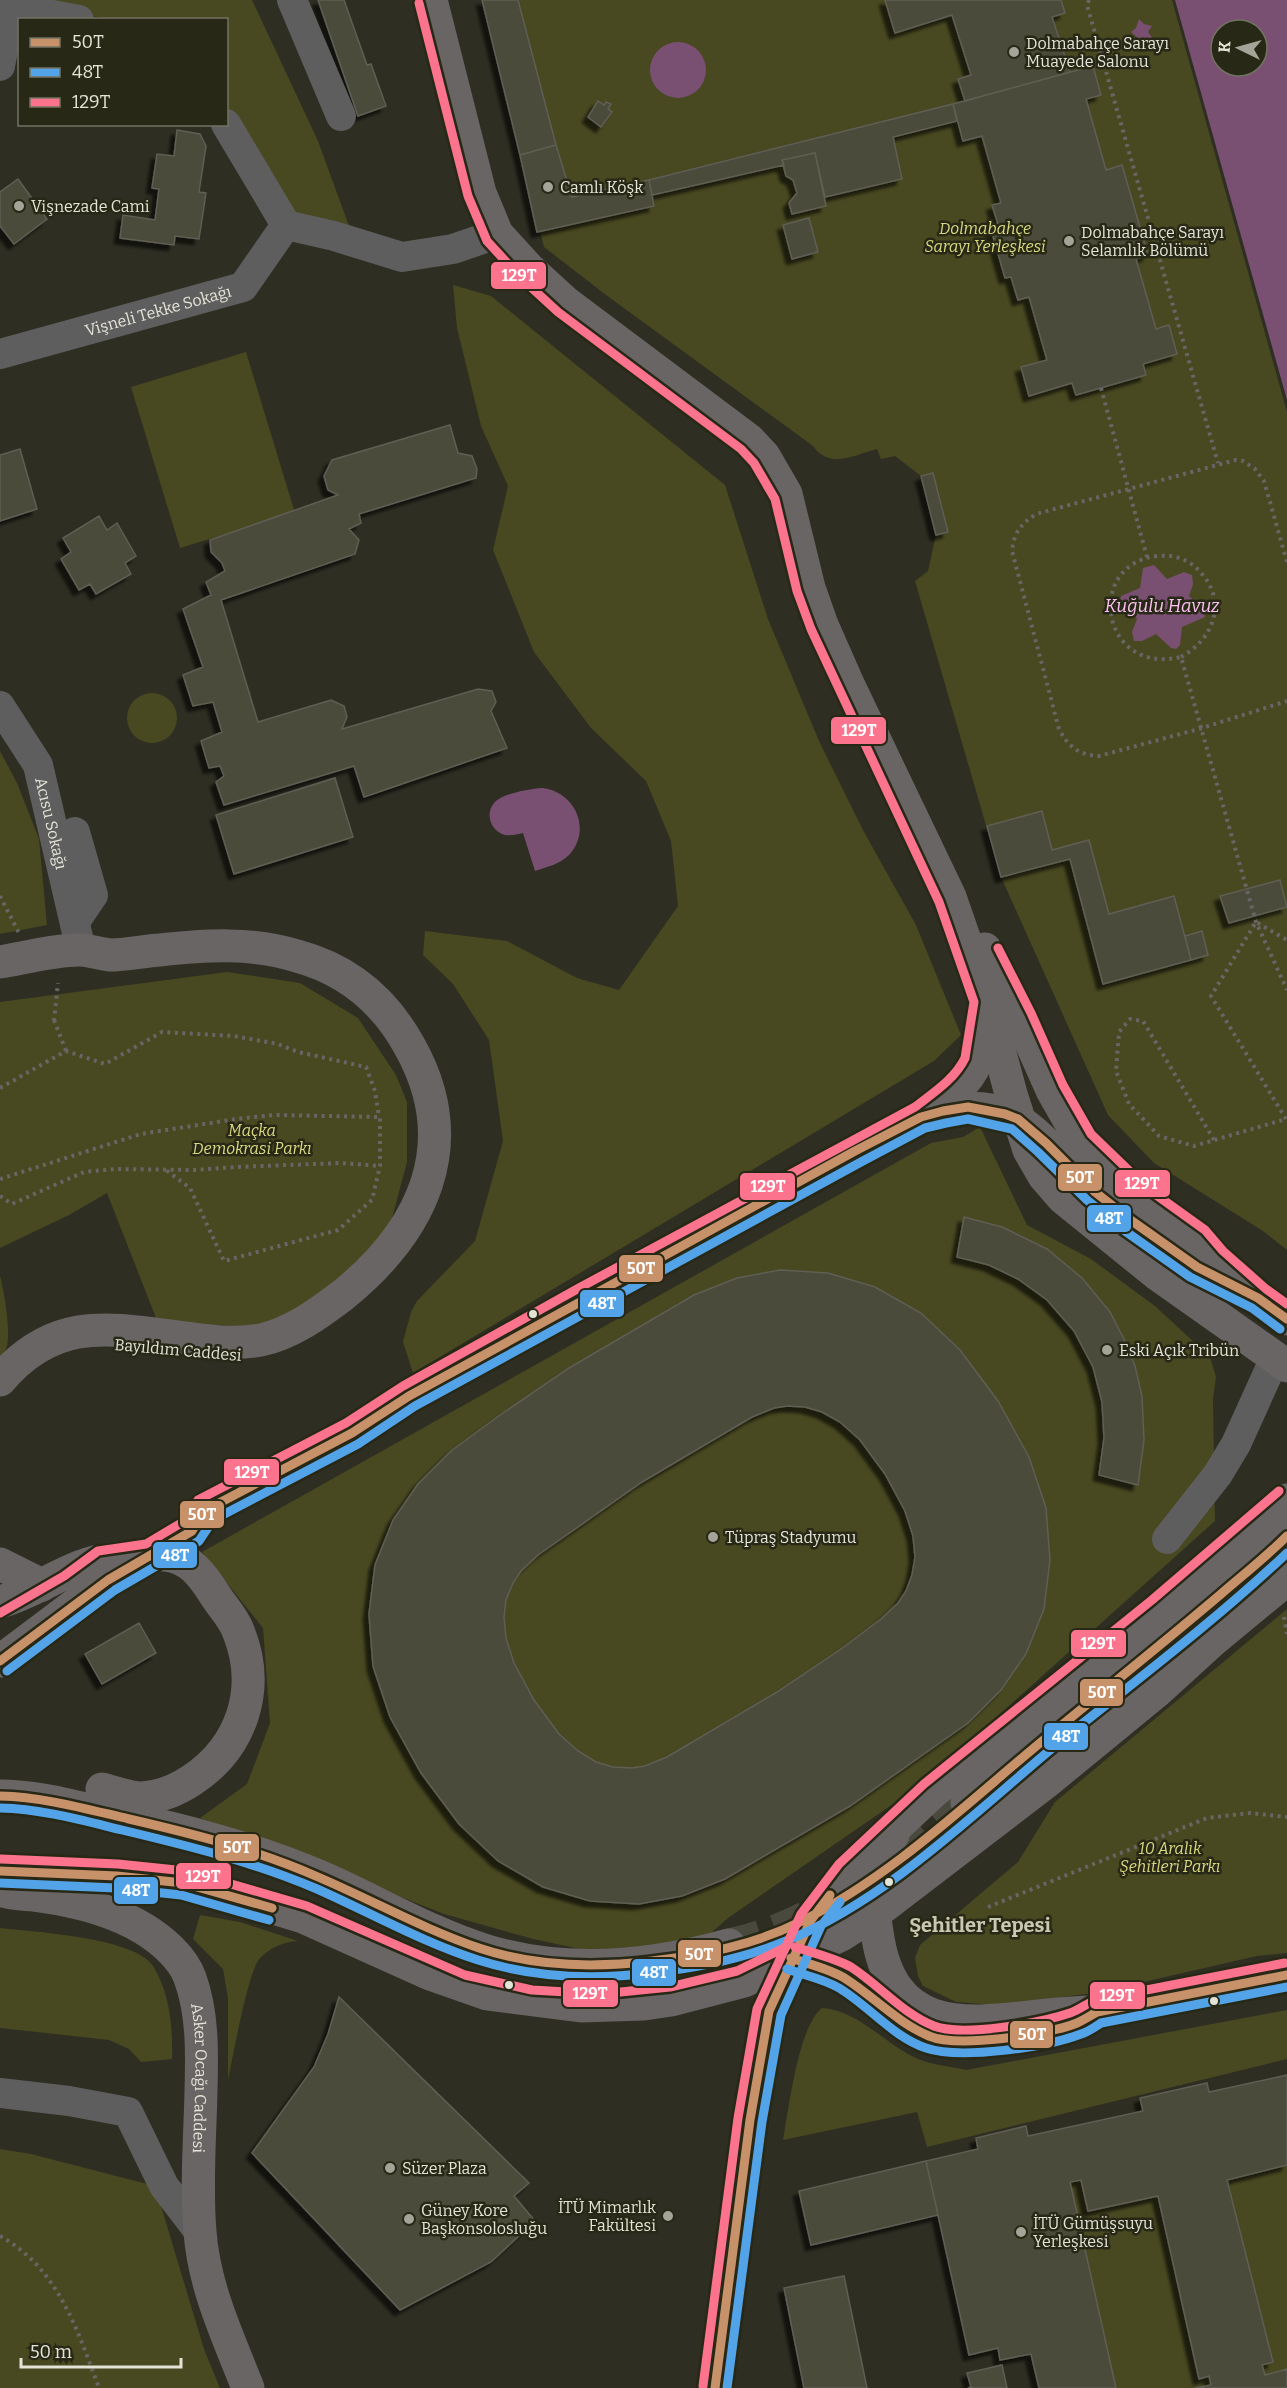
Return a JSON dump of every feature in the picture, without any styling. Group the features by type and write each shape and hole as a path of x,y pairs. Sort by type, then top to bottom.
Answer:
{"main road":[{"path":"431,0 480,193 497,234 529,269 565,302 748,440 764,456 786,494 809,588 822,625 950,897 986,1001 1018,1119 1029,1150 1044,1176 1063,1198 1157,1274 1281,1362"},
{"path":"950,897 994,964 1052,1090 1081,1141 1140,1198 1197,1239 1258,1298 1287,1319"},
{"name":"Bayıldım Caddesi","path":"0,962 32,956 78,935 110,935 230,924 288,933 337,952 386,984 404,1001 423,1027 438,1055 454,1110 451,1150 444,1185 429,1220 407,1254 378,1285 349,1309 294,1343 267,1353 236,1358 110,1344 76,1345 58,1352 34,1368 17,1383 0,1406"},
{"name":"Bayıldım Caddesi","path":"0,1380 15,1362 37,1346 59,1336 92,1330 237,1343 263,1339 294,1328 332,1304 384,1257 412,1219 427,1186 435,1149 434,1108 417,1058 398,1025 382,1004 356,983 309,959 271,948 214,944 110,955 78,935"},
{"path":"0,1661 108,1580 192,1531 204,1511 352,1433 409,1396 585,1298 921,1117 945,1099 971,1074 977,1062 986,1001"},
{"path":"921,1117 968,1107 996,1111 1018,1119 1046,1143 1095,1192 1132,1221 1197,1267 1258,1298"},
{"path":"715,2388 750,2120 769,2010 791,1958 811,1920 848,1872 932,1793 1160,1609 1287,1500"},
{"path":"967,1803 1155,1650 1287,1536"},
{"path":"1253,1566 1287,1548"},
{"path":"0,1602 82,1566 150,1556 165,1555 180,1558 204,1576 239,1632 245,1655 249,1688 242,1716 231,1744 210,1768 182,1787 159,1796 139,1798 95,1788 34,1780 0,1779"},
{"path":"0,1627 71,1586 103,1562"},
{"path":"0,1564 42,1585"},
{"path":"0,1870 117,1875 183,1884 303,1917 430,1974 487,1994 558,2004 604,2006 671,2000 744,1981 843,1934 874,1914 1044,1783 1156,1692 1212,1641 1287,1579"},
{"path":"0,1796 44,1800 82,1807 184,1830 247,1849 320,1876 459,1941 525,1960 557,1966 631,1964 691,1956 729,1946"},
{"path":"905,1820 890,1839 875,1879 874,1914 879,1950 890,1978 903,1997 931,2014 964,2022 1010,2021 1074,2012 1097,2012 1287,1975"},
{"name":"Asker Ocağı Caddesi","path":"0,1890 108,1911 162,1941 178,1958 190,1976 198,2005 202,2049 200,2233 210,2290 248,2388"},
{"path":"791,1958 844,1977 908,2025 930,2037 953,2042 974,2042 1053,2030 1097,2012"}],"street":[{"path":"292,0 341,116"},
{"path":"0,66 5,6 68,18"},
{"path":"227,126 286,225 334,236 402,257 453,249 497,234"},
{"name":"Vişneli Tekke Sokağı","path":"0,354 243,286 286,225"},
{"name":"Acısu Sokağı","path":"0,706 38,765 78,935"},
{"path":"1167,1539 1218,1474 1281,1362"},
{"path":"0,2093 69,2101 128,2112 164,2186 200,2233"}],"path":[{"path":"1089,0 1087,5 1218,463"},
{"path":"1101,388 1147,557"},
{"path":"1287,562 1262,477 1243,461 1218,463 1036,514 1020,524 1014,538 1013,556 1059,729 1068,746 1082,753 1098,756 1200,729 1287,701"},
{"path":"1166,555 1182,559 1200,571 1212,591 1215,608 1209,632 1192,651 1181,657 1155,660 1141,656 1128,648 1114,628 1110,609 1113,589 1127,570 1137,561 1147,557 1166,555"},
{"path":"1181,657 1256,922 1287,990"},
{"path":"0,896 32,956"},
{"path":"1256,922 1287,940"},
{"path":"1214,1140 1143,1021 1130,1019 1119,1032 1116,1071 1129,1104 1159,1136 1194,1146 1287,1119 1211,996 1256,922"},
{"path":"58,983 54,1021 66,1051"},
{"path":"0,1088 66,1051 105,1064 162,1032 234,1036 278,1044 298,1052 366,1067 375,1091 379,1117 380,1166 372,1200 338,1230 224,1261 190,1188 166,1170"},
{"path":"0,1179 141,1134 274,1115 379,1117"},
{"path":"0,1196 12,1204 84,1172 115,1169 166,1170 341,1163 380,1166"},
{"path":"1287,1612 1283,1615 1287,1634"},
{"path":"988,1907 1207,1818 1250,1813 1287,1816"},
{"path":"0,2236 36,2261 51,2282 68,2310 99,2388"}],"green space":[{"path":"0,0 252,0 318,141 352,234 294,214 228,113 228,18 106,18 43,11"},
{"name":"Dolmabahçe Sarayı Yerleşkesi","path":"482,0 1172,0 1287,412 1287,1250 1263,1231 1154,1163 1108,1115 1001,877 915,581 928,571 936,535 921,476 895,456 881,459 877,449 843,459 827,457 820,453 544,247"},
{"path":"453,285 491,296 725,485 768,619 819,741 864,832 916,925 961,1035 934,1061 413,1373 403,1342 411,1312 417,1301 475,1241 503,1141 489,1040 453,984 423,955 425,931 507,941 577,978 619,990 678,906 671,841 646,781 591,728 534,652 493,550 508,486 481,426 457,328"},
{"path":"246,352 295,513 180,548 131,387"},
{"path":"152,693 166,697 173,704 177,718 173,732 166,739 152,743 138,739 131,732 127,718 131,704 138,697"},
{"path":"0,751 17,783 39,839 47,925 0,934"},
{"name":"Maçka Demokrasi Parkı","path":"227,972 300,983 358,1018 396,1075 407,1102 407,1162 391,1222 361,1262 294,1312 256,1327 158,1323 107,1193 69,1215 0,1248 0,1002"},
{"name":"Tüpraş Stadyumu","path":"980,1127 1027,1225 1091,1259 1155,1306 1210,1357 1216,1377 1213,1399 1215,1521 922,1784 728,1918 703,1940 613,1956 533,1939 444,1914 200,1818 247,1784 270,1723 263,1628 202,1552 931,1143 963,1137"},
{"path":"0,1276 8,1324 8,1342 0,1356"},
{"name":"10 Aralık Şehitleri Parkı","path":"1287,1609 1287,1953 1257,1956 1095,1993 995,2005 956,2002 923,1986 918,1976 915,1958 920,1945 1018,1862 1055,1802"},
{"path":"200,1915 240,1922 298,1941 273,1948 260,1958 255,1966 246,1996 228,2080 228,1998 223,1969 193,1939"},
{"path":"0,1928 105,1942 126,1948 142,1956 153,1966 159,1976 167,1999 172,2035 172,2059 141,2062 129,2049 109,2040 0,2028"},
{"path":"822,2008 836,2010 860,2021 916,2058 966,2070 1287,2010 1287,2059 927,2147 917,2112 783,2140 801,2050 814,2018"},
{"path":"0,2149 31,2154 155,2186 204,2349 220,2388 0,2388"},
{"path":"1287,2165 1287,2369 1265,2375 1262,2365 1273,2362 1227,2180"},
{"path":"1081,2180 1088,2211 1158,2196 1199,2378 1209,2376 1211,2385 1195,2388 1116,2388 1070,2182"}],"water":[{"path":"1175,0 1287,0 1287,400"},
{"path":"1139,19 1144,24 1152,26 1148,32 1153,39 1150,45 1151,51 1146,51 1142,46 1135,49 1134,47 1138,38 1131,32 1136,28"},
{"path":"673,42 683,42 698,50 704,59 706,70 704,81 698,90 683,98 673,98 662,93 655,86 650,75 650,65 655,54 662,47"},
{"name":"Kuğulu Havuz","path":"1154,565 1167,579 1184,572 1192,575 1193,584 1189,596 1203,609 1205,617 1182,627 1180,645 1176,649 1171,648 1156,634 1142,641 1134,641 1132,632 1137,619 1122,605 1121,596 1140,588 1143,568"},
{"path":"542,788 563,796 571,804 579,823 579,834 576,845 569,855 553,865 535,871 523,833 505,835 500,833 490,821 490,810 500,798"}],"building":[{"path":"318,0 344,0 367,65 371,64 386,106 358,116"},
{"path":"482,0 518,0 556,145 520,155"},
{"name":"Dolmabahçe Sarayı Muayede Salonu","path":"885,0 1061,0 1065,13 1052,17 1070,72 965,101 958,79 971,75 952,15 895,33"},
{"name":"Dolmabahçe Sarayı Selamlık Bölümü","path":"1093,66 1101,95 1086,99 1106,170 1122,165 1148,255 1136,259 1156,329 1169,325 1177,354 1143,364 1146,375 1076,395 1072,383 1029,396 1021,367 1047,360 1029,297 1018,300 1011,277 1005,278 990,226 998,224 992,205 1001,203 982,136 963,141 953,104"},
{"path":"598,101 604,105 606,102 611,104 608,109 612,112 601,127 588,117"},
{"path":"953,104 957,121 893,137 902,179 825,197 815,153 782,160 784,165 652,195 649,180"},
{"path":"177,130 200,134 206,146 199,192 206,193 199,239 175,236 174,245 120,238 123,215 155,220 159,189 152,188 157,154 174,156"},
{"name":"Camlı Köşk","path":"556,145 572,197 649,180 654,206 537,232 520,155"},
{"path":"815,153 826,206 792,214 789,203 797,193 793,180 786,176 782,160"},
{"name":"Vişnezade Cami","path":"18,179 47,219 14,244 0,226 0,192"},
{"path":"809,218 818,252 792,259 783,225"},
{"path":"450,425 458,453 472,456 477,469 476,478 359,514 361,523 349,529 359,540 355,554 221,600 258,722 331,700 344,706 347,717 342,729 478,689 492,691 496,702 491,711 507,748 364,797 354,766 224,805 216,782 224,776 220,766 209,768 201,741 222,732 213,702 193,706 183,675 203,667 183,609 211,595 206,582 225,571 222,563 211,552 210,540 338,495 328,490 324,476 332,460"},
{"path":"20,449 37,509 0,521 0,455"},
{"path":"933,473 948,532 936,535 921,476"},
{"path":"99,516 107,530 117,523 136,556 125,563 131,574 96,594 90,584 79,590 61,559 71,552 63,538"},
{"path":"335,778 353,837 234,874 216,815"},
{"path":"1042,811 1052,850 1089,840 1109,914 1174,896 1191,960 1103,984 1070,859 1001,877 987,826"},
{"path":"1280,880 1287,907 1229,923 1220,896"},
{"path":"1202,931 1208,955 1191,960 1185,936"},
{"name":"Eski Açık Tribün","path":"964,1217 1002,1227 1047,1249 1082,1278 1110,1312 1135,1366 1142,1396 1144,1440 1138,1485 1099,1475 1104,1438 1102,1402 1093,1367 1074,1331 1047,1300 1018,1279 989,1265 957,1257"},
{"path":"780,1270 828,1273 875,1287 921,1313 960,1350 998,1401 1029,1457 1046,1508 1050,1560 1044,1609 1026,1654 1001,1690 968,1723 850,1806 725,1879 682,1896 639,1904 590,1901 543,1887 498,1861 459,1824 421,1773 390,1717 373,1666 369,1614 375,1565 393,1520 418,1484 451,1451 569,1368 694,1295 737,1278","holes":["805,1407 822,1412 840,1422 860,1440 885,1474 905,1511 913,1536 915,1557 906,1591 898,1603 881,1619 841,1649 777,1692 667,1757 645,1766 613,1767 596,1762 578,1751 559,1734 534,1700 514,1663 506,1638 504,1617 506,1600 513,1583 521,1571 538,1555 642,1482 752,1417 774,1408"]},
{"path":"139,1623 156,1653 102,1684 85,1654"},
{"name":"Süzer Plaza","path":"339,1997 529,2183 514,2196 535,2221 491,2262 400,2310 252,2153 314,2067 328,2034"},
{"path":"1287,2075 1287,2165 1227,2180 1273,2362 1262,2365 1265,2375 1287,2369 1287,2388 1195,2388 1211,2385 1209,2376 1199,2379 1158,2196 1088,2211 1081,2180 1070,2182 1116,2388 1039,2388 1031,2354 1000,2360 998,2348 969,2355 926,2161 978,2149 976,2138 1026,2126 1028,2136 1143,2111 1140,2098 1207,2083 1209,2092"},
{"path":"926,2161 938,2215 811,2245 799,2191"},
{"path":"844,2276 867,2388 804,2388 784,2288"},
{"path":"1002,2365 1007,2388 968,2388 971,2387 967,2373"}],"tunnel":[{"path":"729,1945 763,1936 826,1907 885,1869 967,1803"}],"transit line":[{"name":"129T","path":"0,1613 64,1576 98,1551 146,1544 183,1522 198,1500 346,1423 403,1386 579,1288 915,1107 950,1079 965,1058 974,1002 939,902 811,629 797,591 775,499 754,463 741,449 558,312 521,278 487,241 468,196 419,3"},
{"name":"129T","path":"998,948 1031,1013 1063,1085 1091,1134 1148,1189 1205,1230 1223,1251 1266,1289 1287,1304"},
{"name":"50T","path":"0,1661 108,1580 192,1531 204,1511 352,1433 409,1396 855,1151 921,1117 943,1111 968,1107 1005,1114 1018,1119 1046,1143 1095,1192 1132,1221 1197,1267 1258,1298 1287,1319"},
{"name":"48T","path":"7,1671 115,1590 199,1541 213,1520 358,1444 415,1406 925,1128 968,1119 1012,1129 1087,1200 1125,1231 1190,1277 1252,1308 1280,1329"},
{"name":"129T","path":"703,2386 738,2118 757,2009 801,1914 839,1864 924,1784 1152,1600 1279,1491"},
{"name":"50T","path":"0,1796 49,1801 81,1808 249,1851 295,1867 458,1940 500,1954 543,1962 587,1965 608,1965 690,1956 746,1943 783,1930 835,1903 902,1858 1201,1611 1287,1536"},
{"name":"48T","path":"0,1808 31,1810 76,1819 221,1855 293,1879 457,1953 520,1971 586,1977 629,1975 703,1965 737,1958 786,1941 861,1902 931,1851 1062,1740 1205,1626 1287,1553"},
{"name":"129T","path":"1,1859 118,1864 186,1871 307,1906 465,1975 532,1990 601,1994 670,1987 737,1971 786,1947"},
{"name":"50T","path":"0,1871 117,1876 183,1883 272,1908"},
{"name":"48T","path":"0,1883 116,1888 181,1895 269,1920"},
{"name":"50T","path":"715,2388 750,2120 769,2011 811,1920 830,1895"},
{"name":"48T","path":"727,2388 762,2122 781,2015 821,1926 840,1902"},
{"name":"129T","path":"795,1947 851,1967 901,2007 923,2021 947,2029 963,2030 1040,2021 1070,2013 1095,2000 1285,1963"},
{"name":"50T","path":"791,1958 840,1975 918,2031 929,2036 960,2041 1046,2032 1077,2023 1097,2012 1287,1975"},
{"name":"48T","path":"787,1969 839,1988 914,2043 926,2048 960,2053 1004,2050 1047,2043 1084,2033 1101,2023 1287,1987"}],"place":[{"name":"Dolmabahçe Sarayı Muayede Salonu","path":"1014,52"},
{"name":"Camlı Köşk","path":"548,187"},
{"name":"Vişnezade Cami","path":"19,206"},
{"name":"Dolmabahçe Sarayı Selamlık Bölümü","path":"1069,241"},
{"name":"Eski Açık Tribün","path":"1107,1350"},
{"name":"Tüpraş Stadyumu","path":"713,1537"},
{"name":"Süzer Plaza","path":"390,2168"},
{"name":"İTÜ Mimarlık Fakültesi","path":"668,2216"},
{"name":"Güney Kore Başkonsolosluğu","path":"409,2219"},
{"name":"İTÜ Gümüşsuyu Yerleşkesi","path":"1021,2232"}],"district":[{"name":"Şehitler Tepesi","path":"980,1925"}]}
